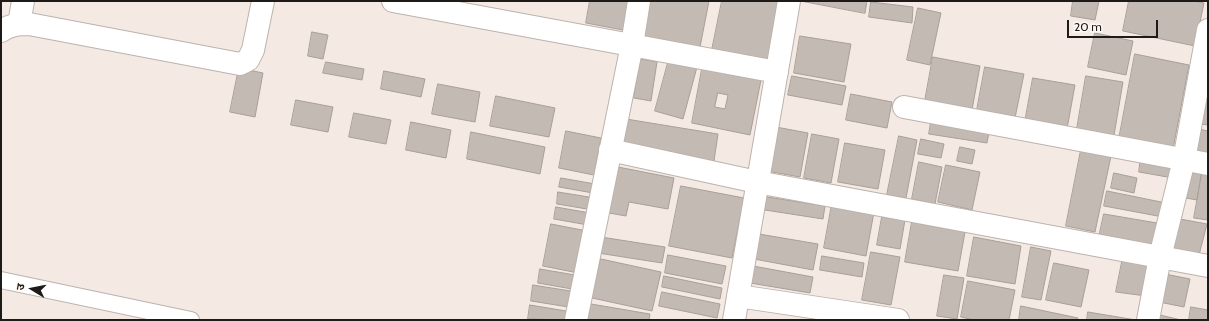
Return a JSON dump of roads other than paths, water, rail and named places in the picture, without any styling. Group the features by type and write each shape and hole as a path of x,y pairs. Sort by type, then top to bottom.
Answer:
{"street":[{"path":"10,27 23,1"},
{"path":"10,27 29,24 240,64 248,60 253,50 263,1"},
{"path":"393,1 777,72"},
{"path":"576,320 640,1"},
{"path":"734,320 789,1"},
{"path":"1148,320 1160,257 1184,160 1205,59 1208,30"},
{"path":"904,107 1208,164"},
{"path":"610,150 757,182 1208,266"},
{"path":"738,296 898,320"}],"lane":[{"path":"1,280 191,320"}]}
